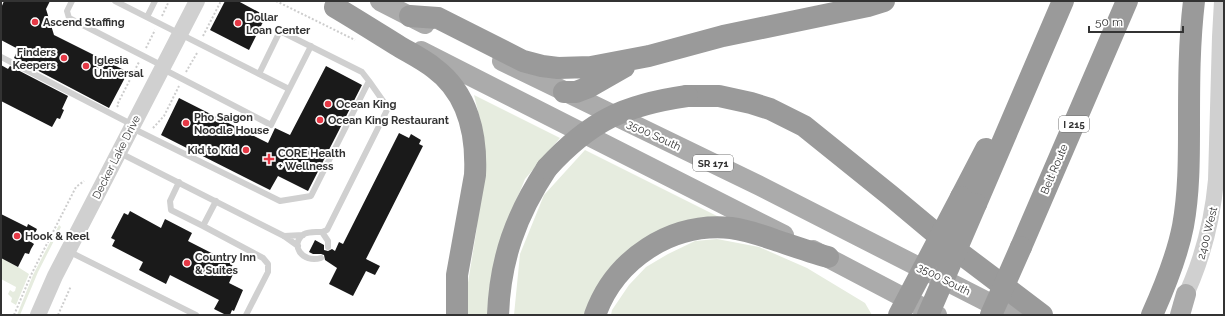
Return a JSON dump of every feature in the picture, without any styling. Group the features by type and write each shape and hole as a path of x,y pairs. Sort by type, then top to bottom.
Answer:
{"highway":[{"path":"410,16 438,18 523,61 558,68 591,67 649,56 723,36 868,6 884,1"},
{"path":"899,315 968,200 1028,82 1063,1"},
{"name":"Belt Route","path":"991,315 1127,1"},
{"path":"1152,315 1172,270 1180,241 1186,205 1189,163 1189,58 1194,1"},
{"path":"329,4 434,68 451,85 464,105 474,137 476,162 457,275 457,315"},
{"path":"564,92 576,92 589,87 616,70 649,56"},
{"path":"498,315 504,265 511,235 528,198 547,168 580,136 604,120 632,108 646,103 686,96 719,96 770,109 804,126 952,247 1042,315"},
{"path":"928,315 968,200"},
{"path":"595,315 610,284 629,263 652,245 671,236 691,230 718,227 744,230 828,258"}],"main road":[{"name":"3500 South","path":"380,1 564,92 760,186 1013,315"},
{"name":"SR 171","path":"329,4 937,315"},
{"path":"1180,315 1186,294"}],"street":[{"name":"Decker Lake Drive","path":"38,315 55,276 197,1"},
{"name":"2400 West","path":"1175,315 1196,272 1204,249 1214,202 1222,1"}],"lane":[{"path":"72,1 67,11 69,18 272,125 311,46"},
{"path":"115,1 289,89"},
{"path":"147,17 155,1"},
{"path":"259,74 280,31 362,72 388,108 327,230 322,232 284,236"},
{"path":"1,57 132,126 280,201 311,196 369,82"},
{"path":"119,152 284,236 298,246"},
{"path":"179,182 170,201 171,210 264,258 268,264 268,272 246,315"},
{"path":"203,226 216,201"},
{"path":"322,232 328,241 328,247"},
{"path":"303,234 298,242 298,251 310,260 321,258"},
{"path":"68,251 196,315"}],"path":[{"path":"160,21 169,1"},
{"path":"276,1 360,43"},
{"path":"145,50 155,29"},
{"path":"117,105 138,63"},
{"path":"14,315 32,273 73,192 76,187 84,181"},
{"path":"58,315 72,286"}],"shaded area":[{"path":"474,95 560,138 525,179 507,223 495,315 468,315 467,289 477,227 482,128"},
{"path":"585,150 721,218 658,233 587,315 514,315 520,254 544,195"},
{"path":"59,225 61,227 38,272 20,315 17,315 33,275"},
{"path":"717,239 759,247 807,268 865,303 872,315 611,315 612,310 629,285 646,267 695,241"},
{"path":"1,258 29,274 16,305 11,302 12,298 8,294 10,290 13,292 15,291 16,287 1,279"}],"building":[{"path":"4,1 50,1 46,9 54,35 128,72 109,108 14,58 18,49 1,40 1,8"},
{"name":"Dollar Loan Center","path":"225,1 238,1 266,16 249,50 210,30"},
{"path":"1,65 8,69 10,66 68,96 62,109 64,110 60,119 57,118 52,127 1,101"},
{"path":"326,66 362,85 308,191 278,176 270,190 161,135 179,98 268,143 275,128 290,135"},
{"path":"399,133 409,138 411,134 421,140 419,144 423,146 366,259 380,266 375,275 366,271 353,296 329,284 337,268 325,260 324,255 309,252 315,240 324,245 324,250 328,251 332,249 335,251 339,242 343,244"},
{"name":"Country Inn & Suites","path":"130,211 161,228 165,219 192,233 188,241 233,264 231,268 235,270 229,283 243,290 234,311 232,310 230,315 226,315 214,309 219,300 170,275 166,284 139,270 143,262 112,246 115,240 111,238 124,213 128,215"},
{"name":"Hook & Reel","path":"1,214 27,227 28,224 37,229 31,242 34,244 29,254 25,253 18,267 1,258"}],"place":[{"name":"Ascend Staffing","path":"35,22"},
{"name":"Dollar Loan Center","path":"238,23"},
{"name":"Finders Keepers","path":"64,58"},
{"name":"Iglesia Universal","path":"86,66"},
{"name":"Ocean King","path":"328,104"},
{"name":"Ocean King Restaurant","path":"320,120"},
{"name":"Pho Saigon Noodle House","path":"186,123"},
{"name":"Kid to Kid","path":"246,150"},
{"name":"CORE Health + Wellness","path":"269,159"},
{"name":"Hook & Reel","path":"17,236"},
{"name":"Country Inn & Suites","path":"187,263"}]}
